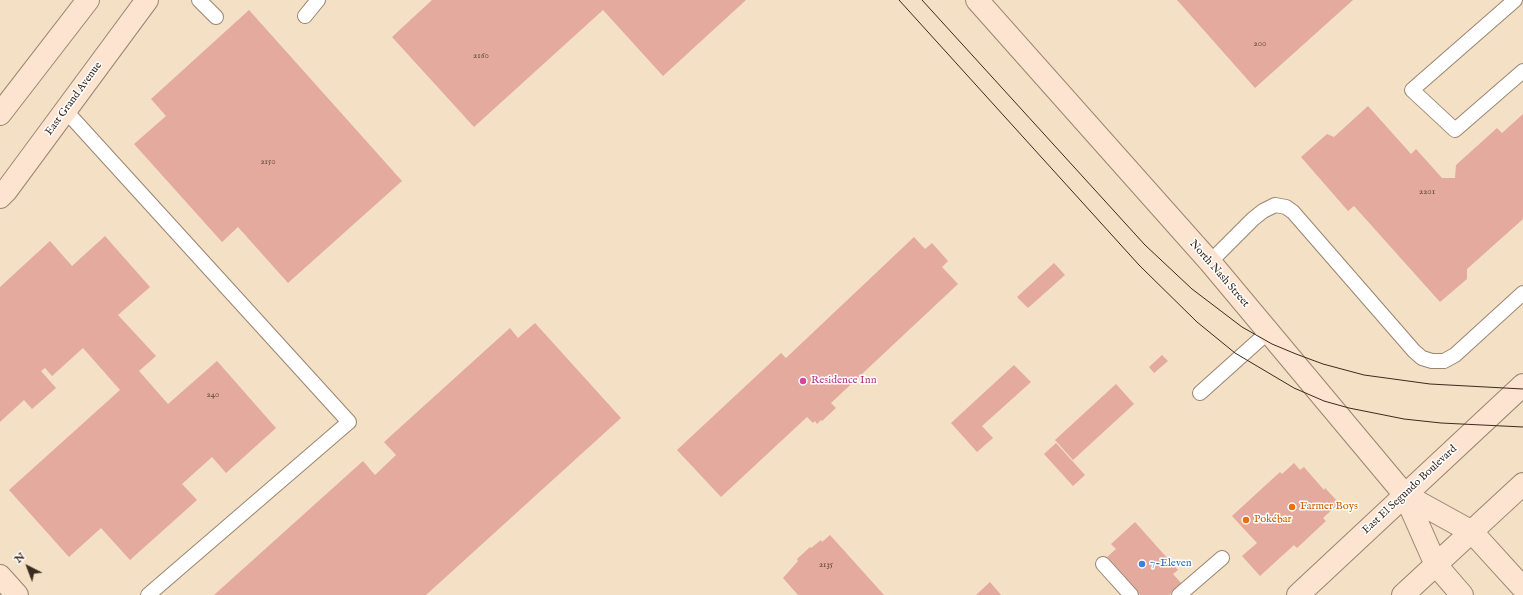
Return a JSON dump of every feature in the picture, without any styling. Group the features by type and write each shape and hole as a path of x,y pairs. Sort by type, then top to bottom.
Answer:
{"street":[{"path":"0,114 88,0"},
{"name":"East Grand Avenue","path":"0,197 6,191 147,0"},
{"name":"North Nash Street","path":"977,0 1210,262 1405,495 1436,565 1462,595"},
{"name":"East El Segundo Boulevard","path":"1298,595 1523,385"},
{"path":"1403,595 1523,484"},
{"path":"1405,495 1472,532 1523,588"},
{"path":"0,576 17,595"}],"lane":[{"path":"199,0 216,17"},
{"path":"305,16 318,0"},
{"path":"1515,0 1412,90 1455,130 1523,71"},
{"path":"65,110 349,422 148,595"},
{"path":"1210,262 1263,211 1275,205 1286,207 1293,212 1414,351 1422,358 1432,361 1444,361 1455,355 1523,293"},
{"path":"1200,393 1268,332"},
{"path":"1179,595 1222,558"},
{"path":"1103,564 1131,595"}],"building":[{"path":"432,0 746,0 663,76 603,10 474,127 392,37"},
{"path":"1177,0 1353,0 1255,88"},
{"path":"249,10 402,181 288,283 238,227 222,242 134,144 166,116 151,99"},
{"path":"1368,106 1411,154 1416,149 1442,178 1455,178 1456,165 1497,128 1502,133 1523,114 1523,219 1467,269 1467,279 1440,302 1354,206 1348,211 1301,157 1327,134 1334,137"},
{"path":"105,236 150,287 118,315 156,356 139,371 168,404 217,361 276,428 226,473 212,457 182,484 197,500 130,560 101,528 69,557 9,490 120,390 83,348 52,376 45,368 41,371 56,388 32,409 24,400 0,422 0,287 50,241 72,266"},
{"name":"Residence Inn","path":"914,237 925,249 932,243 948,261 942,267 958,284 831,403 836,408 822,421 821,420 817,424 815,421 813,423 807,417 721,497 677,450 781,353 786,358"},
{"path":"1054,263 1065,275 1028,308 1017,297"},
{"path":"535,323 621,418 426,595 214,595 363,461 375,475 396,455 384,442 510,328 518,338"},
{"path":"1162,355 1168,361 1154,373 1149,367"},
{"path":"1014,365 1031,382 982,426 993,438 977,452 951,423"},
{"path":"1116,384 1134,404 1073,460 1055,440"},
{"path":"1056,443 1085,475 1073,486 1044,454"},
{"path":"1294,463 1300,470 1304,467 1324,490 1325,488 1339,503 1323,518 1326,521 1297,548 1294,545 1260,576 1242,556 1257,543 1232,516 1280,472 1282,474"},
{"name":"7-Eleven","path":"1135,522 1178,570 1173,574 1182,584 1169,595 1140,595 1107,557 1116,549 1111,544"},
{"path":"830,535 884,595 798,595 783,578 798,561 797,559 810,547 811,548 821,540 822,542"},
{"path":"990,582 1001,595 976,595"}],"tram line":[{"path":"899,0 1139,265 1197,322 1235,353 1294,388 1324,401 1349,408 1404,419 1441,423 1523,427"},
{"path":"922,0 1145,245 1192,289 1242,327 1272,344 1296,354 1323,364 1364,375 1430,384 1523,389"}],"place":[{"name":"Residence Inn","path":"803,381"},
{"name":"Farmer Boys","path":"1292,507"},
{"name":"Pokébar","path":"1246,520"},
{"name":"7-Eleven","path":"1142,564"}]}
